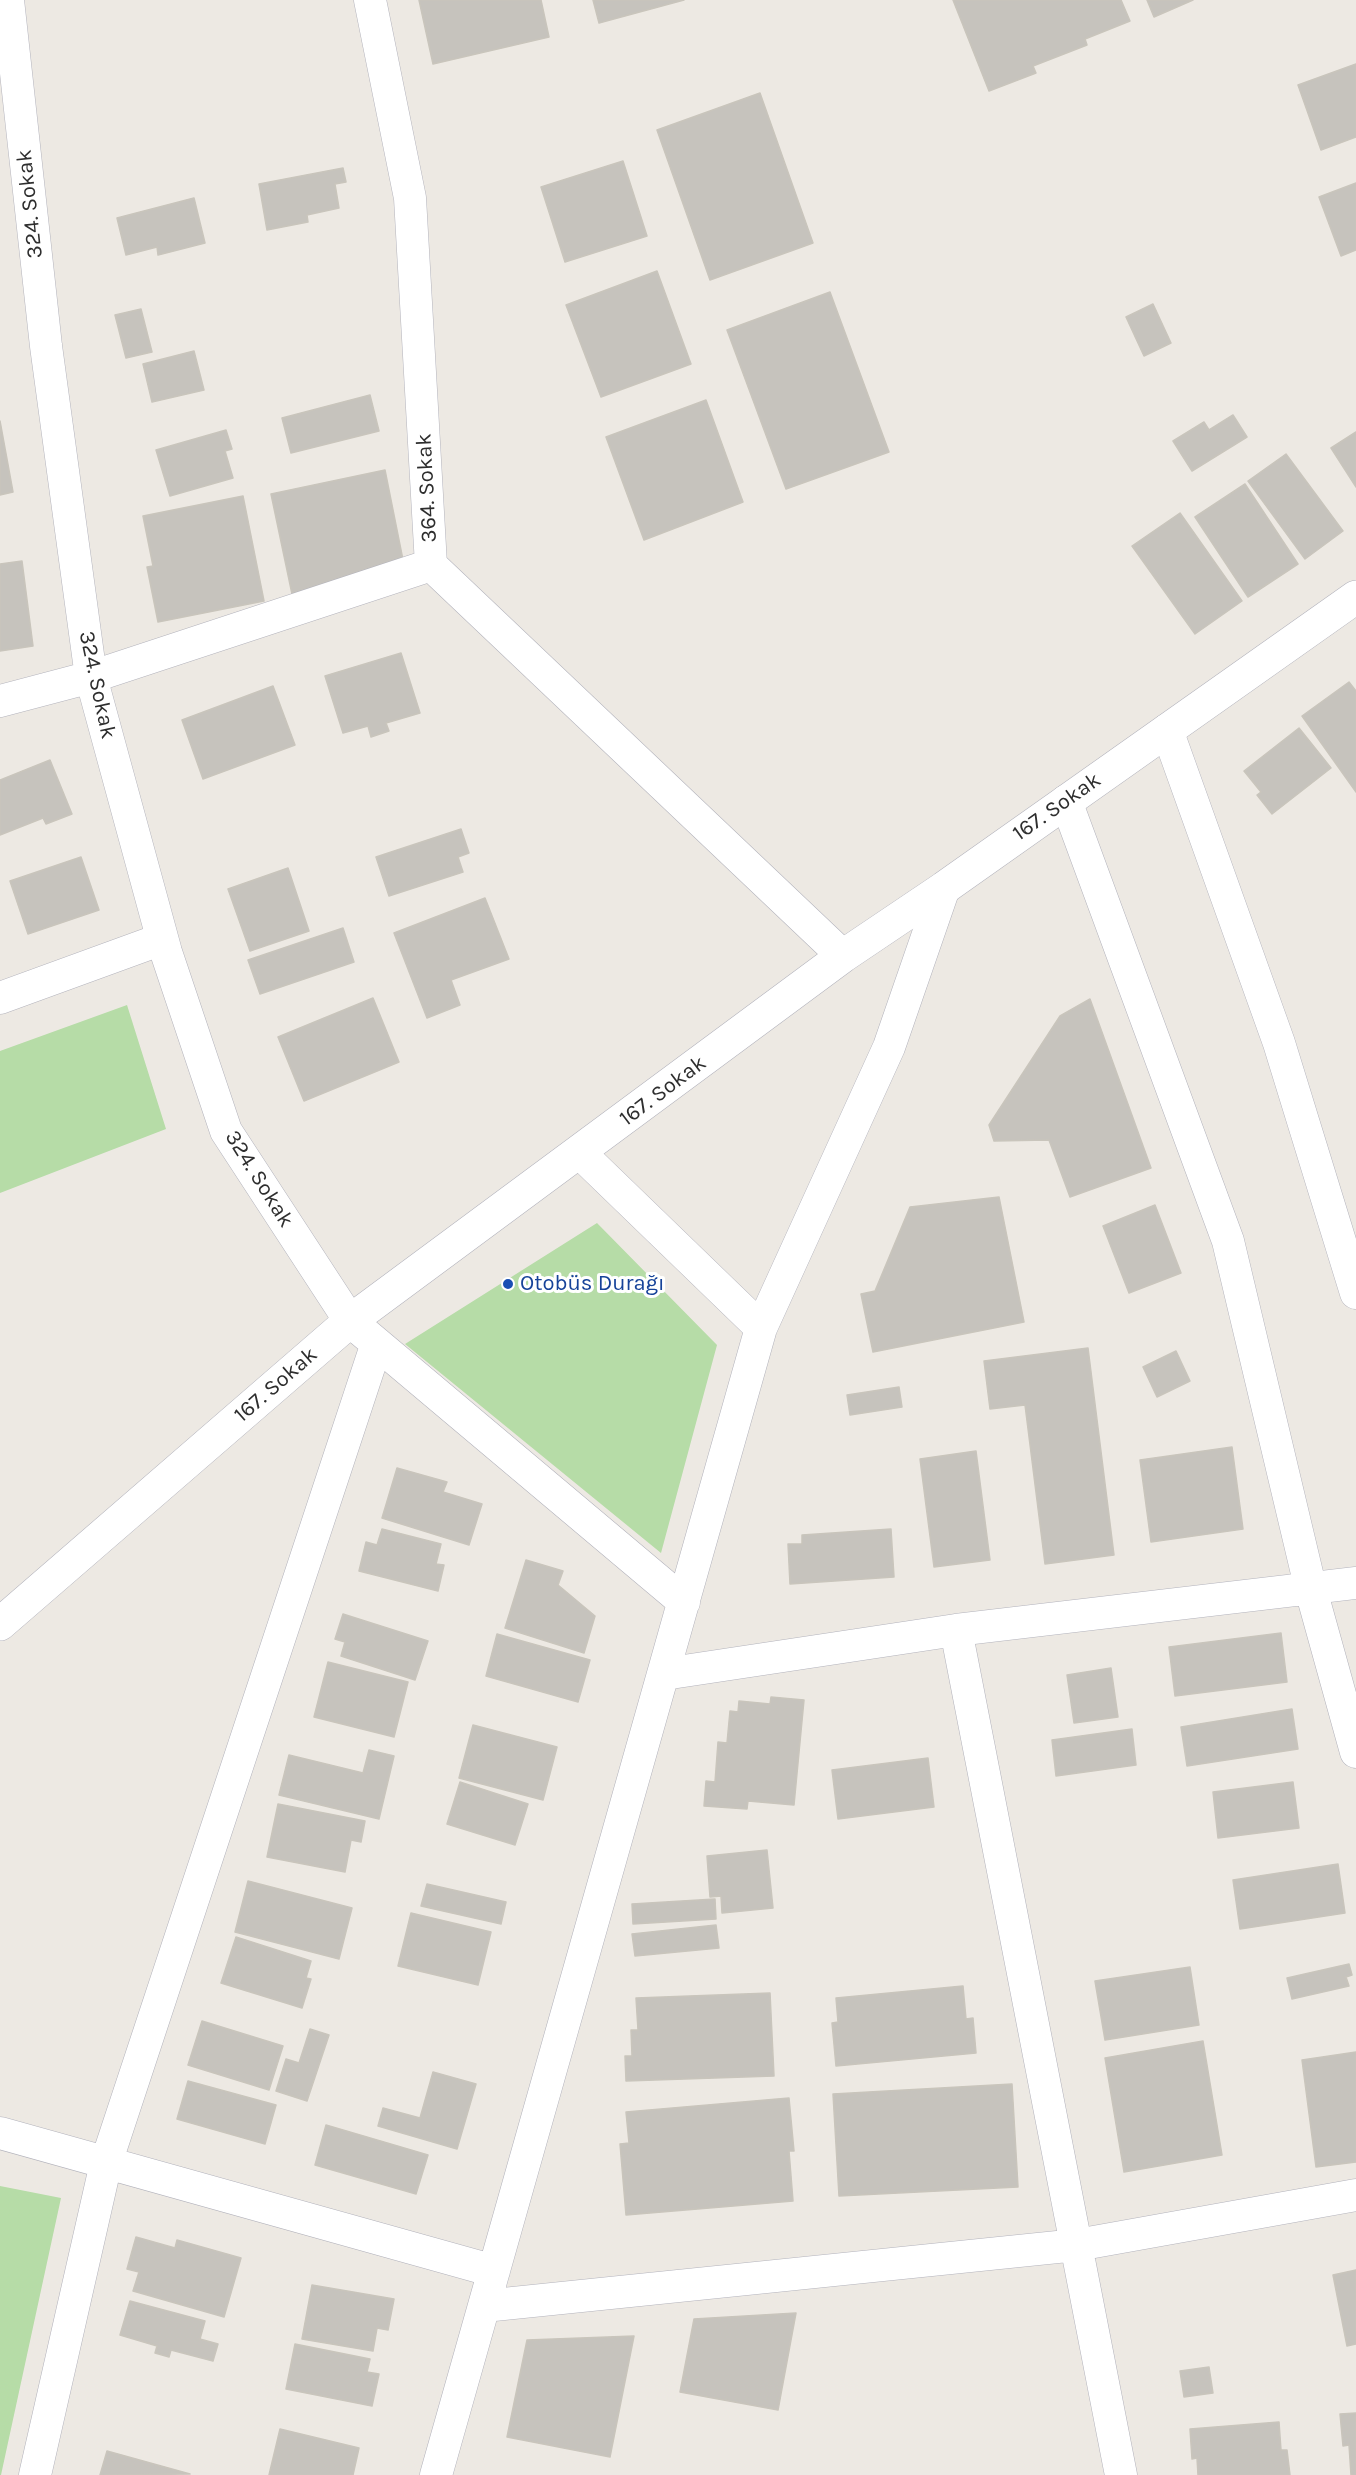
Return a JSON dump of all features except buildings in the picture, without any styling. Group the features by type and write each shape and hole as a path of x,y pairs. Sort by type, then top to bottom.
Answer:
{"street":[{"name":"324. Sokak","path":"8,0 46,346 91,677 162,939 226,1131 350,1321 376,1346 684,1602"},
{"name":"364. Sokak","path":"0,701 91,677 431,565 410,198 370,0"},
{"path":"431,565 843,956"},
{"name":"167. Sokak","path":"0,1624 350,1321 580,1153 843,956 944,888 1356,597"},
{"path":"1167,730 1279,1043 1356,1293"},
{"path":"1066,801 1227,1241 1311,1590 1356,1752"},
{"path":"436,2475 761,1328 889,1047 944,888"},
{"path":"0,998 162,939"},
{"path":"580,1153 761,1328"},
{"path":"35,2475 106,2163 376,1346"},
{"path":"664,1674 956,1630 1356,1583"},
{"path":"956,1630 1121,2475"},
{"path":"0,2133 494,2271"},
{"path":"484,2306 1077,2245 1356,2194"}],"green space":[{"path":"127,1005 166,1129 0,1193 0,1051"},
{"path":"597,1223 717,1345 661,1553 405,1344"},
{"path":"0,2186 61,2198 1,2475 0,2475"}],"place":[{"name":"Otobüs Durağı","path":"508,1284"}]}
